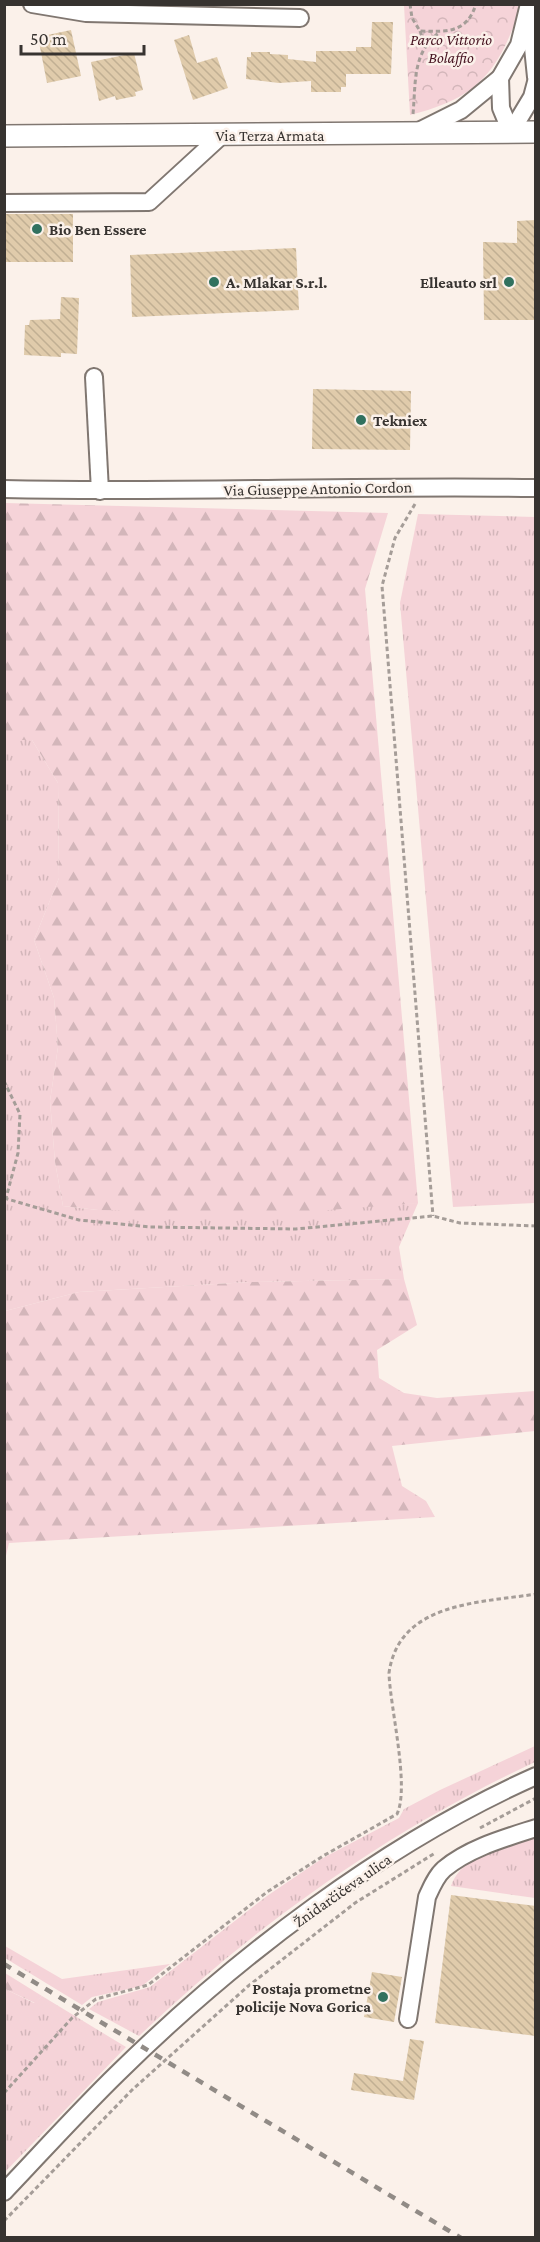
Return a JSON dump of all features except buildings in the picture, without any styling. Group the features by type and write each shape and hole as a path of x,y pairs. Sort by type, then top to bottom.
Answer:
{"main road":[{"name":"Via Terza Armata","path":"4,136 536,132"}],"street":[{"path":"32,4 86,13 139,9 300,18"},
{"path":"529,4 536,77"},
{"path":"412,134 461,110 500,78 519,45 529,4"},
{"path":"500,78 501,108 511,132"},
{"path":"511,132 532,98 536,82"},
{"path":"4,203 149,202 222,135"},
{"path":"94,377 100,491"},
{"name":"Via Giuseppe Antonio Cordon","path":"4,489 100,491 424,486 536,488"},
{"name":"Žnidarčičeva ulica","path":"4,2192 117,2074 231,1970 382,1860 503,1791 536,1776"},
{"path":"408,2019 427,1897 433,1884 443,1870 477,1849 536,1828"}],"path":[{"path":"411,4 412,18 425,45"},
{"path":"420,31 440,32 464,26 470,21 476,4"},
{"path":"412,134 417,63 425,45 440,32"},
{"path":"424,486 395,538 382,586 433,1216"},
{"path":"4,1081 20,1114 18,1153 5,1198 79,1220 150,1227 296,1229 433,1216 460,1223 536,1226"},
{"path":"4,2093 72,2018 96,1999 148,1985 267,1892 323,1856 397,1814 400,1807 400,1775 389,1673 391,1659 397,1647 408,1631 429,1615 468,1605 536,1594"},
{"path":"473,1832 536,1798"},
{"path":"4,2221 133,2089 247,1987 355,1903 442,1849"}],"green space":[{"name":"Parco Vittorio Bolaffio","path":"521,4 502,52 483,79 459,97 410,115 404,5"},
{"path":"5,503 388,513 365,589 418,1203 278,1214 98,1210 63,1206 55,1162 50,1101 58,1047 54,998 34,940 59,878 58,783 32,740 5,740"},
{"path":"418,514 535,517 535,1203 453,1207 400,603"},
{"path":"4,740 32,740 58,783 59,878 34,940 54,998 58,1047 50,1101 55,1162 63,1206 98,1210 418,1203 399,1247 404,1279 250,1282 79,1292 5,1311"},
{"path":"404,1279 417,1325 377,1350 379,1378 404,1393 437,1398 535,1391 535,1431 392,1446 402,1486 426,1501 435,1517 9,1543 5,1560 5,1311 79,1292 250,1282"},
{"path":"535,1746 535,1762 428,1818 376,1849 277,1918 183,1995 139,2036 89,2009 98,2002 150,1987 267,1896 323,1858 399,1818 404,1809"},
{"path":"535,1836 535,1898 451,1886 465,1866 475,1859"},
{"path":"5,1946 62,1979 170,1964 142,1986 92,1997 82,2005 5,1958"},
{"path":"5,1973 42,1996 35,2003 5,1989"},
{"path":"5,1989 34,2003 42,1996 126,2047 5,2172"}],"railway":[{"path":"4,1964 461,2238"}],"place":[{"name":"Bio Ben Essere","path":"37,229"},
{"name":"A. Mlakar S.r.l.","path":"214,282"},
{"name":"Elleauto srl","path":"509,282"},
{"name":"Tekniex","path":"361,420"},
{"name":"Postaja prometne policije Nova Gorica","path":"383,1997"}]}
